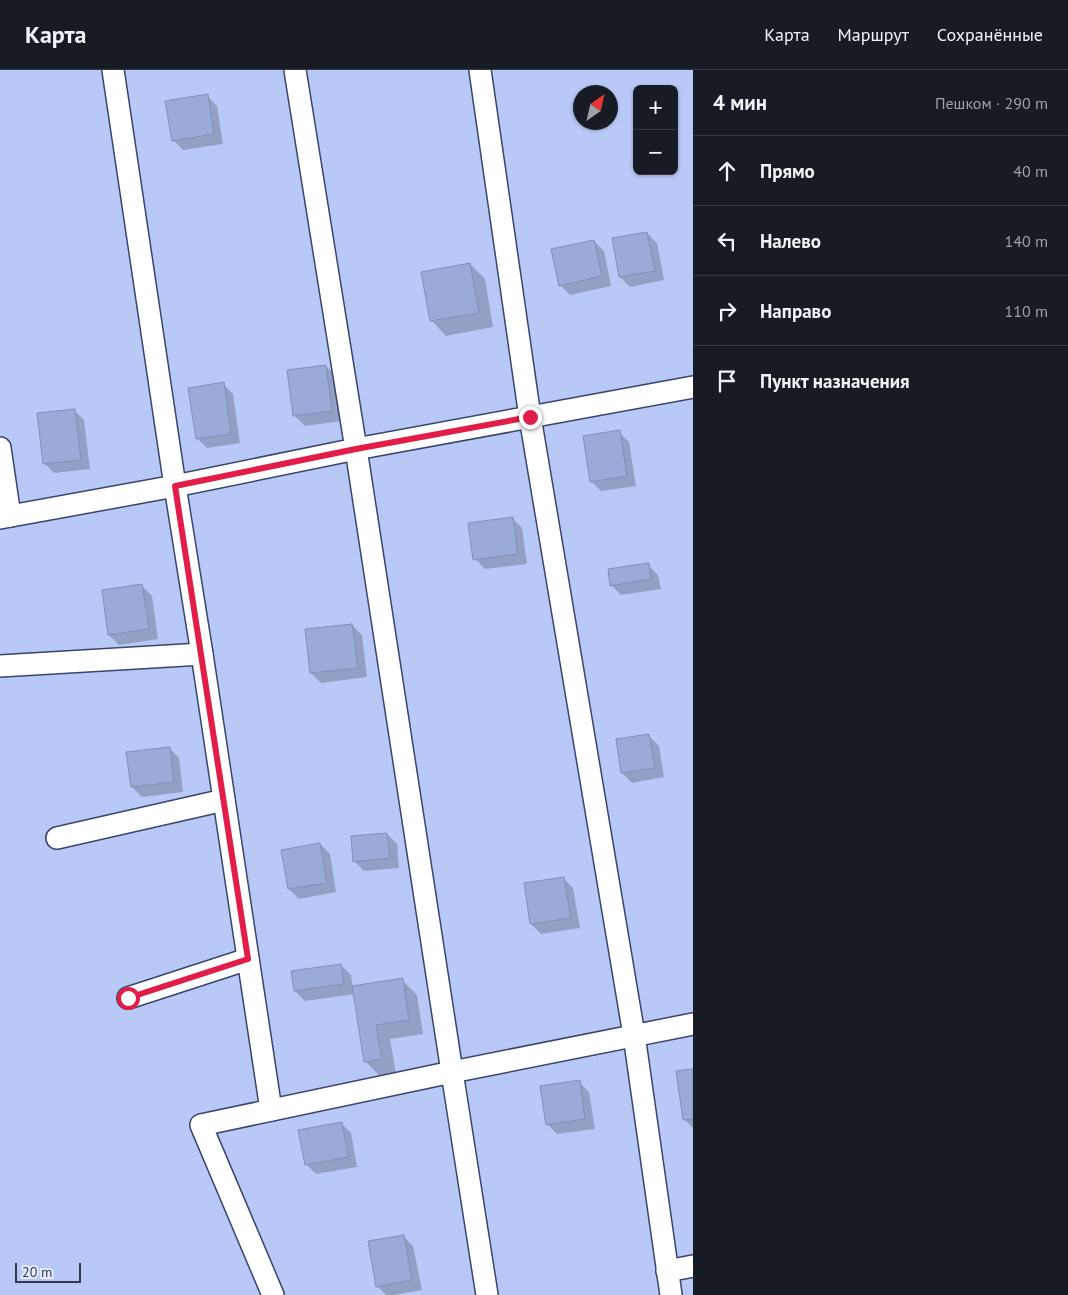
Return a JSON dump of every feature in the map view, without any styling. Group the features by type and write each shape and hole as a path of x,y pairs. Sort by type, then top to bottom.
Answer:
{"street":[{"path":"113,70 271,1110"},
{"path":"295,70 356,449 487,1295"},
{"path":"480,70 530,417 634,1036 671,1295"},
{"path":"0,448 5,517 175,486 356,449 693,387"},
{"path":"0,666 202,654"},
{"path":"57,838 224,800"},
{"path":"128,998 248,959"},
{"path":"273,1295 201,1125 693,1024"},
{"path":"667,1271 693,1266"}],"building":[{"path":"208,94 214,134 172,141 165,101"},
{"path":"647,232 655,271 619,277 612,238"},
{"path":"594,240 602,276 559,286 551,249"},
{"path":"470,263 479,313 430,321 421,272"},
{"path":"326,365 332,411 293,416 287,370"},
{"path":"224,382 231,434 196,439 188,388"},
{"path":"75,409 81,460 43,464 37,413"},
{"path":"620,430 627,476 590,482 583,436"},
{"path":"513,517 518,554 473,560 468,523"},
{"path":"649,563 651,579 610,586 608,569"},
{"path":"142,584 149,629 108,635 102,590"},
{"path":"352,624 358,668 310,673 305,629"},
{"path":"649,734 655,768 621,773 616,739"},
{"path":"170,747 174,782 131,787 126,752"},
{"path":"387,833 390,858 353,862 351,836"},
{"path":"320,843 327,883 288,889 281,850"},
{"path":"564,877 571,918 530,924 524,883"},
{"path":"341,964 344,984 294,991 291,971"},
{"path":"403,978 409,1020 376,1025 382,1059 364,1062 352,986"},
{"path":"693,1069 693,1119 683,1120 676,1071"},
{"path":"580,1080 585,1119 546,1125 540,1086"},
{"path":"342,1122 348,1157 305,1165 298,1130"},
{"path":"404,1235 412,1280 376,1287 368,1241"}],"route":[{"path":"128,998 248,959 175,486 356,449 530,417"}]}
